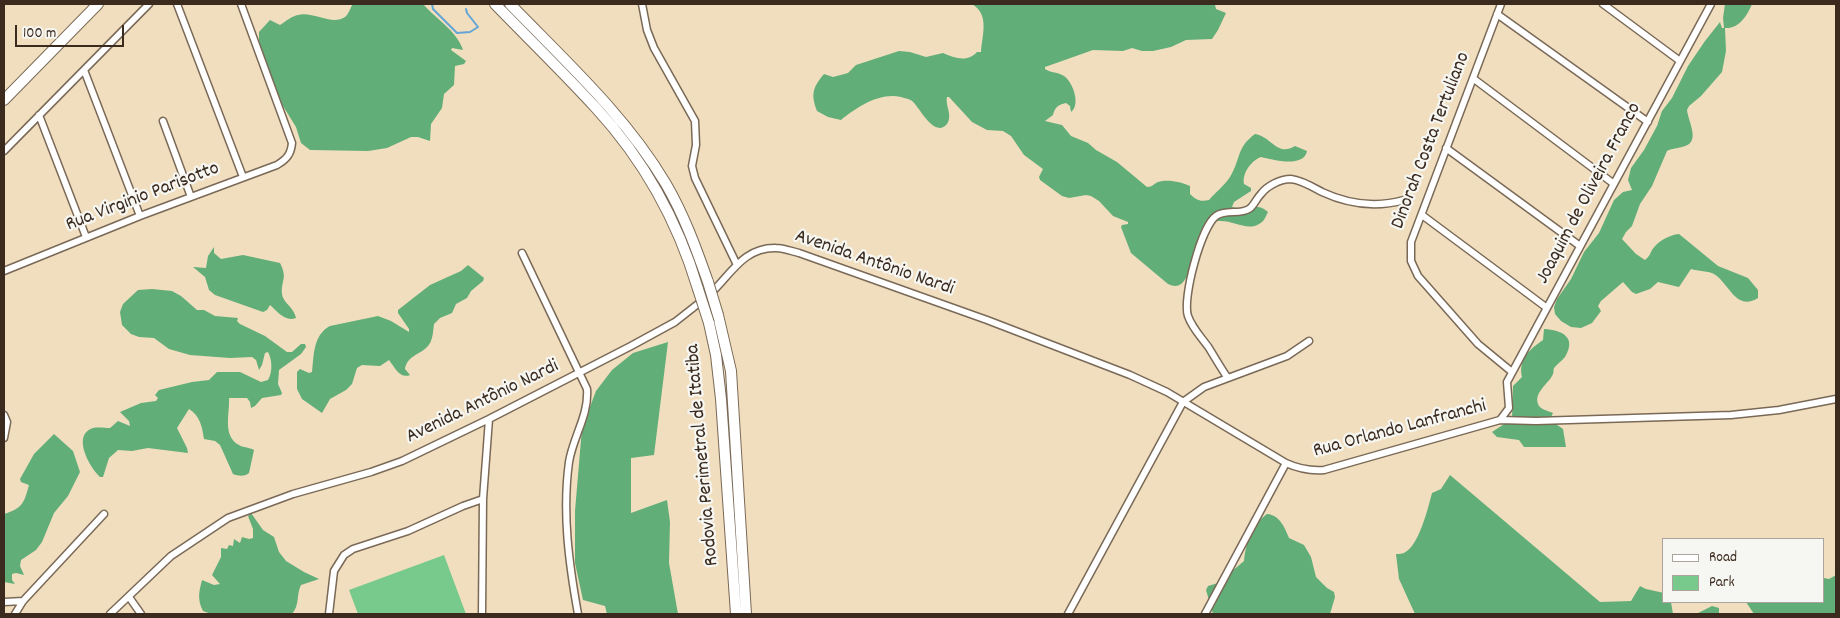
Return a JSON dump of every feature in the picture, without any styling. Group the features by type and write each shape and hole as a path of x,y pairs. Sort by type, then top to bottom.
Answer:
{"main road":[{"path":"4,100 96,4"},
{"name":"Rodovia Perimetral de Itatiba","path":"495,4 596,108 621,139 656,190 690,262 716,355 721,399 736,614"},
{"name":"Rodovia Perimetral de Itatiba","path":"510,4 606,104 652,163 680,211 708,282 731,371 746,614"}],"street":[{"path":"4,151 149,4"},
{"path":"177,4 243,178"},
{"name":"Rua Virginio Parisotto","path":"4,272 86,237 278,165 286,159 291,152 292,143 289,131 241,4"},
{"path":"642,4 647,30 654,48 695,120 696,145 692,166 737,265"},
{"name":"Dinorah Costa Tertuliano","path":"1501,4 1411,242 1411,261 1418,276 1478,344 1512,372"},
{"path":"1603,4 1680,61"},
{"name":"Joaquim de Oliveira Franco","path":"1500,420 1507,412 1507,382 1512,372 1711,4"},
{"path":"1497,14 1648,122"},
{"path":"84,70 140,216"},
{"path":"1474,79 1614,184"},
{"path":"40,115 86,237"},
{"path":"163,120 191,197"},
{"path":"1446,148 1580,246"},
{"path":"1227,377 1194,327 1188,316 1186,306 1188,290 1201,242 1210,223 1216,216 1224,212 1243,211 1250,208 1268,187 1290,179 1300,181 1351,203 1388,205 1404,200"},
{"path":"1422,215 1546,308"},
{"name":"Avenida Antônio Nardi","path":"110,614 171,556 228,518 293,494 372,472 402,461 489,419 675,322 710,294 750,253 761,249 777,248 799,253 988,320 1130,374 1167,392 1286,463 1309,471"},
{"path":"522,253 587,389 588,401 570,461 566,523 571,577 578,614"},
{"path":"1068,614 1183,402 1204,387 1287,356 1309,340"},
{"name":"Rua Orlando Lanfranchi","path":"1309,471 1324,470 1500,420 1536,421 1731,415 1779,410 1836,398"},
{"path":"4,438 7,427 5,417"},
{"path":"482,614 483,499 489,419"},
{"path":"1204,614 1286,463"},
{"path":"329,614 334,571 344,555 353,549 408,531 462,506 483,499"},
{"path":"15,614 23,601 104,514"},
{"path":"129,597 141,614"},
{"path":"4,602 23,601"}],"green space":[{"path":"353,4 423,4 451,31 460,43 463,50 452,48 451,50 466,61 464,64 455,66 454,85 444,94 442,108 431,124 430,141 411,137 387,148 368,151 310,150 301,143 296,127 283,106 264,59 259,41 259,32 270,20 280,25 291,18 304,14 334,20 340,19 346,16"},
{"path":"972,4 1222,4 1215,5 1216,9 1226,13 1212,39 1186,40 1171,47 1153,51 1142,51 1132,48 1123,51 1093,50 1045,67 1045,69 1062,75 1067,79 1073,88 1076,99 1074,109 1071,112 1070,106 1066,103 1063,104 1057,107 1053,115 1045,121 1062,125 1071,136 1088,143 1117,162 1147,187 1162,181 1179,182 1190,186 1190,194 1201,201 1209,200 1228,180 1242,149 1255,134 1279,148 1289,149 1295,146 1307,151 1305,156 1300,160 1287,162 1261,157 1251,164 1244,176 1244,184 1251,188 1251,191 1234,202 1232,207 1259,207 1268,212 1265,219 1253,226 1218,221 1204,228 1187,275 1183,283 1176,286 1168,284 1131,253 1121,227 1128,224 1128,222 1113,216 1099,201 1091,196 1069,198 1062,196 1040,180 1039,177 1043,169 1024,155 1011,136 1003,131 987,130 972,122 949,97 947,97 947,100 949,121 942,128 932,125 912,101 901,97 885,97 869,102 841,120 828,117 817,111 813,96 817,83 824,74 833,77 848,73 856,65 899,51 926,57 943,53 960,58 969,58 977,52 981,52 983,20 978,9"},
{"path":"1725,4 1752,4 1748,13 1738,24 1725,28 1726,51 1722,72 1687,110 1693,137 1691,141 1688,145 1667,151 1652,186 1640,204 1632,226 1622,239 1636,254 1645,260 1661,241 1679,234 1718,266 1748,278 1758,290 1758,298 1750,301 1738,299 1714,274 1691,269 1679,287 1658,282 1650,289 1636,294 1623,282 1601,301 1598,306 1601,311 1592,323 1581,328 1571,327 1561,321 1555,314 1554,307 1557,299 1571,279 1584,252 1599,233 1614,200 1623,192 1632,190 1628,180 1631,168 1644,150 1657,126 1662,111 1672,98 1688,66 1720,22 1722,28 1724,28"},
{"path":"214,247 214,253 221,259 243,255 280,263 284,276 282,294 296,318 288,319 270,305 263,312 215,295 209,290 205,277 193,267 206,268 208,256"},
{"path":"468,265 484,278 483,281 471,291 467,298 456,304 452,313 440,318 434,324 429,345 411,358 406,365 405,369 410,375 401,374 389,360 380,366 362,365 357,368 352,384 346,390 330,399 322,413 302,399 297,389 297,372 300,369 309,373 312,372 315,346 324,330 330,326 378,316 391,321 409,332 398,310 430,285 461,271"},
{"path":"138,290 172,291 197,310 204,310 215,316 238,318 237,321 240,324 265,336 287,352 292,352 301,344 305,344 306,347 301,354 279,370 278,384 281,395 262,398 251,408 247,398 229,398 228,424 230,436 239,445 254,450 249,473 241,476 233,474 220,445 215,441 204,439 200,422 189,409 177,428 188,453 148,448 132,451 118,450 109,458 103,477 100,477 84,452 83,437 87,432 93,428 110,428 118,421 130,426 129,421 120,412 141,403 156,401 158,398 155,395 159,390 209,380 217,372 240,372 261,382 268,380 270,377 271,366 268,352 265,353 259,370 256,360 252,357 230,358 190,355 169,349 154,338 139,337 131,334 122,325 120,312 123,304"},
{"path":"1544,329 1562,333 1566,336 1569,344 1565,357 1554,368 1553,375 1537,398 1540,407 1553,413 1550,420 1563,429 1566,447 1524,447 1519,440 1497,437 1492,432 1512,419 1513,386 1522,377 1522,365 1526,355 1543,340"},
{"path":"668,342 654,455 631,458 631,513 667,500 670,522 669,563 678,614 607,614 605,606 583,600 575,563 575,511 582,428 596,391 612,370 633,353"},
{"path":"54,434 73,451 80,472 68,496 54,513 42,542 36,550 21,560 20,566 24,575 12,574 12,580 15,584 4,582 4,514 22,504 29,485 21,482 20,479 34,454"},
{"path":"1450,475 1600,602 1631,601 1640,586 1662,593 1662,603 1671,603 1673,614 1415,614 1399,579 1396,554 1404,553 1414,543 1422,526 1432,493 1441,489"},
{"path":"251,513 263,530 274,537 279,552 286,561 319,579 301,585 296,607 292,614 211,614 203,611 199,596 202,580 214,585 220,584 212,575 221,557 221,548 227,549 229,545 233,546 234,539 240,543 242,537 253,538 253,529 248,516"},
{"path":"1267,514 1279,519 1289,538 1304,545 1311,557 1316,577 1334,592 1335,597 1330,614 1213,614 1206,590 1208,586 1218,583 1244,561 1250,535 1257,523"},
{"path":"444,555 466,614 358,614 349,590"},
{"path":"1836,575 1836,614 1754,614 1747,603 1825,603 1825,578 1829,579"},
{"path":"1712,606 1719,608 1719,614 1696,614"}],"waterway":[{"path":"432,4 433,9 457,33 470,32 478,27 466,9"}]}
